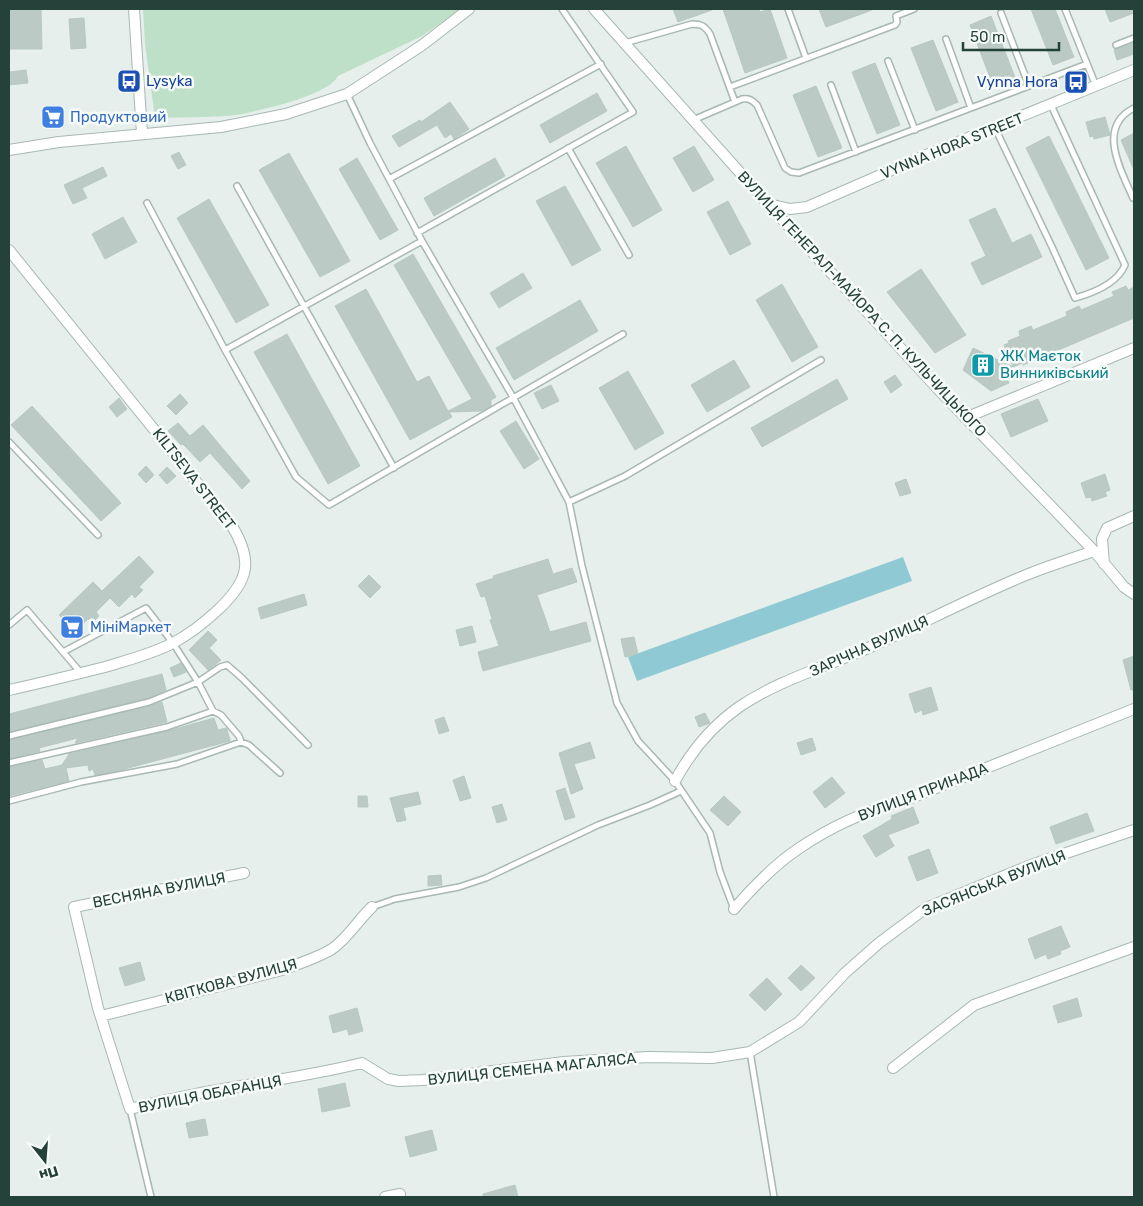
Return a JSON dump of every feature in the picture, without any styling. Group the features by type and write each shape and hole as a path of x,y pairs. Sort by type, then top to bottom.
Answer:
{"street":[{"path":"134,9 142,134"},
{"path":"9,150 59,142 222,128 286,114 347,94 421,46 469,9"},
{"name":"ВУЛИЦЯ ГЕНЕРАЛ-МАЙОРА С. П. КУЛЬЧИЦЬКОГО","path":"594,9 768,204 965,418 1094,551 1124,587 1134,594"},
{"name":"VYNNA HORA STREET","path":"768,204 790,209 807,207 924,156 1134,70"},
{"name":"KILTSEVA STREET","path":"9,250 232,526 245,552 246,564 240,586 208,619 173,643 146,654 81,673 9,690"},
{"path":"965,418 1134,348"},
{"path":"1104,565 1102,539 1104,532 1107,528 1134,516"},
{"name":"ЗАРІЧНА ВУЛИЦЯ","path":"675,782 686,760 713,730 738,708 767,691 877,645 951,608 1027,574 1094,551"},
{"name":"ВУЛИЦЯ ПРИНАДА","path":"734,909 780,863 797,849 823,834 883,806 906,800 1134,709"},
{"name":"ЗАСЯНСЬКА ВУЛИЦЯ","path":"750,1052 799,1022 845,972 879,943 926,908 1031,865 1134,830"},
{"name":"ВЕСНЯНА ВУЛИЦЯ","path":"74,907 244,873"},
{"name":"ВУЛИЦЯ ОБАРАНЦЯ","path":"74,907 101,1016 130,1109 161,1100 299,1077 362,1063 375,1072"},
{"name":"КВІТКОВА ВУЛИЦЯ","path":"101,1016 282,970 306,961 332,949 372,907"},
{"path":"893,1068 974,1005 1134,947"},
{"name":"ВУЛИЦЯ СЕМЕНА МАГАЛЯСА","path":"375,1072 388,1079 399,1081 423,1080 564,1062 648,1057 712,1058 750,1052"},
{"path":"385,1197 400,1194"}],"lane":[{"path":"418,233 632,112 562,9"},
{"path":"788,9 806,58"},
{"path":"730,87 895,25 897,22 896,16 914,9"},
{"path":"1065,9 1096,87"},
{"path":"1001,13 1028,86"},
{"path":"624,44 692,24 699,24 706,28 710,34 735,102"},
{"path":"1116,45 1134,38"},
{"path":"946,40 970,108"},
{"path":"888,61 915,130"},
{"path":"389,179 601,64"},
{"path":"693,120 748,98 757,105 783,164 791,172 803,172 1087,64"},
{"path":"831,85 856,152"},
{"path":"347,94 418,233 514,399 569,502 582,566 617,702 638,741 675,782 710,833 720,872 734,909"},
{"path":"995,128 1075,298 1094,292 1122,273 1124,265 1052,105"},
{"path":"1133,198 1118,161 1113,136 1114,128 1118,121 1123,115 1134,108"},
{"path":"568,148 629,254"},
{"path":"237,186 394,468"},
{"path":"147,203 225,350 296,477 329,505 623,334"},
{"path":"225,350 422,240"},
{"path":"569,502 625,476 821,360"},
{"path":"9,442 98,535"},
{"path":"63,652 146,608 173,643 214,711 221,715 239,736 241,742"},
{"path":"9,626 26,610 81,673"},
{"path":"9,736 149,702 198,682 220,667 227,665 308,745"},
{"path":"9,763 167,727 214,711"},
{"path":"9,801 81,782 177,764 241,742 249,745 280,773"},
{"path":"372,907 395,899 458,887 486,878 598,825 650,805 681,790"},
{"path":"750,1052 774,1197"},
{"path":"130,1109 151,1197"}],"green space":[{"path":"143,9 461,9 422,36 338,76 332,83 307,96 236,115 155,118 145,44"}],"water":[{"path":"903,557 912,581 637,681 628,657"}],"building":[{"path":"9,9 41,9 42,49 9,49"},
{"path":"673,9 712,9 712,10 678,22"},
{"path":"723,9 759,9 760,12 770,9 787,58 745,73"},
{"path":"819,9 872,9 872,10 826,27"},
{"path":"1031,9 1055,9 1074,57 1053,65"},
{"path":"1105,9 1134,9 1134,13 1110,22"},
{"path":"991,16 1016,80 994,88 970,25"},
{"path":"84,18 86,48 71,49 69,19"},
{"path":"933,40 958,102 936,111 911,48"},
{"path":"1134,43 1134,54 1117,60 1114,50"},
{"path":"875,63 900,125 877,134 852,72"},
{"path":"26,70 28,83 9,85 9,72"},
{"path":"816,86 842,148 818,157 793,95"},
{"path":"597,93 607,111 550,143 540,125"},
{"path":"450,102 469,129 454,139 451,134 445,138 437,125 399,147 392,136 420,120 421,122"},
{"name":"Продуктовий","path":"61,107 64,123 45,127 42,110"},
{"path":"1105,117 1110,135 1094,139 1093,136 1090,137 1086,122"},
{"path":"1134,133 1134,170 1121,140"},
{"path":"1049,136 1109,258 1086,270 1026,148"},
{"path":"626,146 662,210 633,227 596,163"},
{"path":"694,146 714,180 693,192 673,158"},
{"path":"179,152 186,165 178,169 171,156"},
{"path":"289,153 350,261 320,277 259,170"},
{"path":"357,158 398,230 380,240 339,169"},
{"path":"495,158 505,176 434,216 424,198"},
{"path":"103,167 107,176 82,188 87,198 73,204 64,185"},
{"path":"565,186 601,250 572,266 536,201"},
{"path":"209,199 269,305 236,323 177,218"},
{"path":"728,201 751,244 730,255 707,212"},
{"path":"995,208 1012,243 1031,234 1042,257 982,285 971,263 986,256 969,220"},
{"path":"123,217 137,242 105,259 92,234"},
{"path":"413,254 496,397 491,400 491,406 482,411 449,412 452,417 410,440 335,306 366,289 417,382 429,376 448,411 472,399 394,265"},
{"path":"921,269 966,335 935,353 887,292"},
{"path":"523,273 532,288 499,308 490,293"},
{"path":"782,284 818,347 792,362 756,300"},
{"path":"1126,286 1128,290 1134,287 1134,318 1023,365 1022,363 1013,367 1004,345 1009,343 1008,341 1020,336 1019,331 1031,326 1033,330 1067,316 1066,312 1079,306 1081,310 1114,296 1112,292"},
{"path":"580,300 598,331 514,380 496,348"},
{"path":"287,334 360,466 328,484 254,352"},
{"name":"ЖК Маєток Винниківський","path":"973,348 1013,367 1003,371 1009,383 991,391 963,370"},
{"path":"734,360 750,387 707,412 691,385"},
{"path":"628,371 664,433 635,450 599,388"},
{"path":"895,375 902,385 891,393 884,382"},
{"path":"837,379 848,399 762,447 751,428"},
{"path":"551,385 559,401 542,409 534,393"},
{"path":"180,394 188,403 176,415 167,406"},
{"path":"119,398 127,409 117,417 109,407"},
{"path":"1038,399 1048,421 1011,437 1001,414"},
{"path":"32,406 121,503 101,521 11,425"},
{"path":"516,421 539,459 524,469 500,431"},
{"path":"178,423 190,436 203,425 250,481 242,489 210,453 200,462 168,431"},
{"path":"146,466 154,475 146,483 138,474"},
{"path":"167,467 176,476 167,484 159,475"},
{"path":"1105,474 1110,490 1105,492 1107,496 1092,501 1091,497 1086,498 1081,483"},
{"path":"906,479 911,493 900,496 895,483"},
{"path":"139,556 154,572 139,587 143,590 135,598 132,594 119,607 110,598 96,612 99,616 92,623 88,619 75,632 59,615 93,582 102,591"},
{"path":"548,559 553,574 572,568 577,582 537,595 550,632 586,622 591,641 483,671 478,652 499,646 490,620 492,619 485,596 481,597 476,584 494,578 493,576"},
{"path":"369,575 381,587 370,598 358,586"},
{"path":"304,594 307,605 261,619 258,608"},
{"path":"472,626 476,642 460,646 456,630"},
{"path":"208,631 217,640 209,648 221,660 208,670 189,650"},
{"path":"634,637 638,654 625,657 621,639"},
{"path":"1134,656 1134,690 1131,690 1123,660"},
{"path":"181,663 186,672 174,677 170,668"},
{"path":"162,674 166,690 148,698 9,732 9,714"},
{"path":"931,687 938,710 923,715 922,710 915,713 909,694"},
{"path":"162,702 167,722 75,743 78,738 39,748 40,751 9,759 9,740"},
{"path":"705,713 710,723 699,727 695,717"},
{"path":"444,717 449,731 439,734 435,720"},
{"path":"214,718 218,730 227,729 230,741 95,775 93,769 89,771 88,765 66,768 69,781 9,796 9,767 42,760 45,769 62,765 69,754 168,731"},
{"path":"812,738 816,750 801,755 797,743"},
{"path":"590,742 595,758 574,764 583,789 571,794 559,753"},
{"path":"464,776 471,798 460,801 453,780"},
{"path":"832,777 845,793 825,808 813,792"},
{"path":"565,788 575,817 565,820 556,791"},
{"path":"418,792 421,804 403,808 406,820 397,822 390,798"},
{"path":"358,796 367,796 368,807 358,807"},
{"path":"724,796 741,812 728,826 710,810"},
{"path":"502,804 507,820 497,823 492,807"},
{"path":"913,807 919,823 888,835 894,846 876,857 863,836 892,819 891,816"},
{"path":"1087,813 1094,831 1056,844 1050,827"},
{"path":"929,849 938,873 917,881 908,857"},
{"path":"441,875 442,885 428,886 428,876"},
{"path":"1061,926 1070,947 1060,951 1061,954 1048,959 1046,954 1035,959 1028,939"},
{"path":"140,962 145,980 125,986 119,968"},
{"path":"801,965 815,978 801,991 788,978"},
{"path":"767,978 782,994 765,1011 749,995"},
{"path":"1077,998 1082,1016 1058,1023 1053,1006"},
{"path":"357,1008 363,1031 349,1035 347,1029 333,1033 329,1016"},
{"path":"345,1083 350,1106 322,1112 318,1089"},
{"path":"205,1119 208,1135 189,1138 186,1123"},
{"path":"432,1130 437,1150 410,1157 405,1137"},
{"path":"515,1185 518,1197 483,1197 483,1194"}],"place":[{"name":"Lysyka","path":"129,81"},
{"name":"Vynna Hora","path":"1076,82"},
{"name":"Продуктовий","path":"53,117"},
{"name":"ЖК Маєток Винниківський","path":"983,365"},
{"name":"МініМаркет","path":"72,627"}]}
